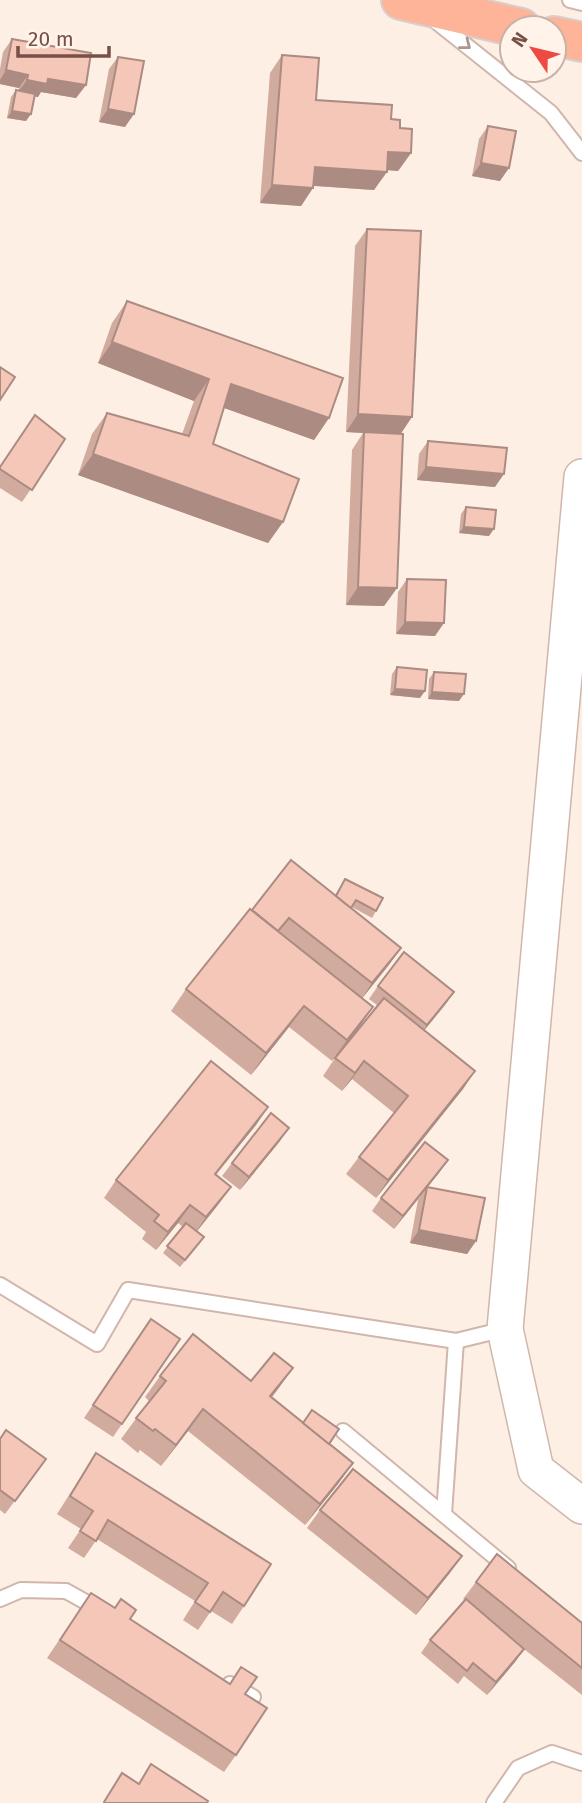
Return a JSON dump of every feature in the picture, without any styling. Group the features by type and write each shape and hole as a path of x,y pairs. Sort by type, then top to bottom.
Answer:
{"highway":[{"path":"407,1 498,23"}],"street":[{"path":"582,477 505,1329 536,1470 582,1506"}],"lane":[{"path":"570,0 582,3"},
{"path":"407,1 551,113 582,153"},
{"path":"0,1285 97,1344 128,1290 456,1341 505,1329"},
{"path":"444,1514 456,1341"},
{"path":"343,1432 518,1576"},
{"path":"0,1599 21,1590 66,1591 113,1618"},
{"path":"218,1677 253,1697"},
{"path":"494,1803 517,1768 552,1753 582,1763"}],"building":[{"path":"12,39 91,53 86,85 48,79 47,84 27,80 28,75 6,70"},
{"path":"282,55 319,58 316,100 392,105 391,119 400,120 400,128 412,129 411,153 388,152 387,172 315,167 313,188 272,185"},
{"path":"118,57 144,61 134,114 108,109"},
{"path":"16,90 35,94 31,114 12,111"},
{"path":"488,126 516,131 509,168 481,163"},
{"path":"367,229 421,231 412,417 358,414"},
{"path":"127,301 343,378 329,418 231,384 213,444 299,479 283,522 93,454 107,413 189,436 209,379 112,342"},
{"path":"0,367 15,377 0,400"},
{"path":"35,415 65,439 32,490 0,467"},
{"path":"364,432 403,434 397,588 358,587"},
{"path":"428,441 507,448 504,474 426,467"},
{"path":"466,507 496,510 494,529 464,527"},
{"path":"407,579 446,580 444,623 405,622"},
{"path":"397,667 427,670 425,691 395,689"},
{"path":"434,672 466,674 464,694 432,692"},
{"path":"291,860 401,948 372,983 289,918 278,931 252,910"},
{"path":"345,879 383,898 376,911 356,900 351,908 336,896"},
{"path":"250,909 373,1007 347,1040 304,1006 266,1053 186,989"},
{"path":"404,952 454,992 427,1025 378,986"},
{"path":"384,998 475,1071 388,1180 359,1157 408,1096 364,1061 355,1073 335,1058"},
{"path":"211,1061 268,1107 215,1174 231,1187 206,1217 190,1205 168,1232 154,1221 159,1215 116,1180"},
{"path":"271,1113 289,1128 249,1177 232,1163"},
{"path":"425,1142 448,1160 403,1216 381,1198"},
{"path":"427,1187 485,1198 476,1241 419,1230"},
{"path":"186,1223 204,1237 185,1260 167,1246"},
{"path":"151,1319 180,1339 122,1424 93,1405"},
{"path":"193,1334 251,1381 274,1353 293,1368 270,1396 353,1463 320,1504 203,1409 176,1445 136,1418 166,1381 160,1376"},
{"path":"312,1410 339,1429 329,1444 303,1423"},
{"path":"6,1430 46,1459 15,1501 0,1490 0,1439"},
{"path":"96,1453 271,1564 244,1606 223,1592 210,1612 195,1602 208,1583 108,1520 96,1541 80,1531 93,1511 70,1496"},
{"path":"353,1469 462,1556 428,1598 320,1510"},
{"path":"497,1554 582,1623 582,1668 476,1582"},
{"path":"91,1593 115,1608 121,1599 136,1610 130,1619 230,1684 241,1667 257,1677 245,1694 267,1708 236,1755 60,1640"},
{"path":"466,1599 524,1649 496,1682 473,1663 467,1671 430,1640"},
{"path":"151,1764 208,1801 207,1803 104,1802 122,1773 139,1784"}]}
